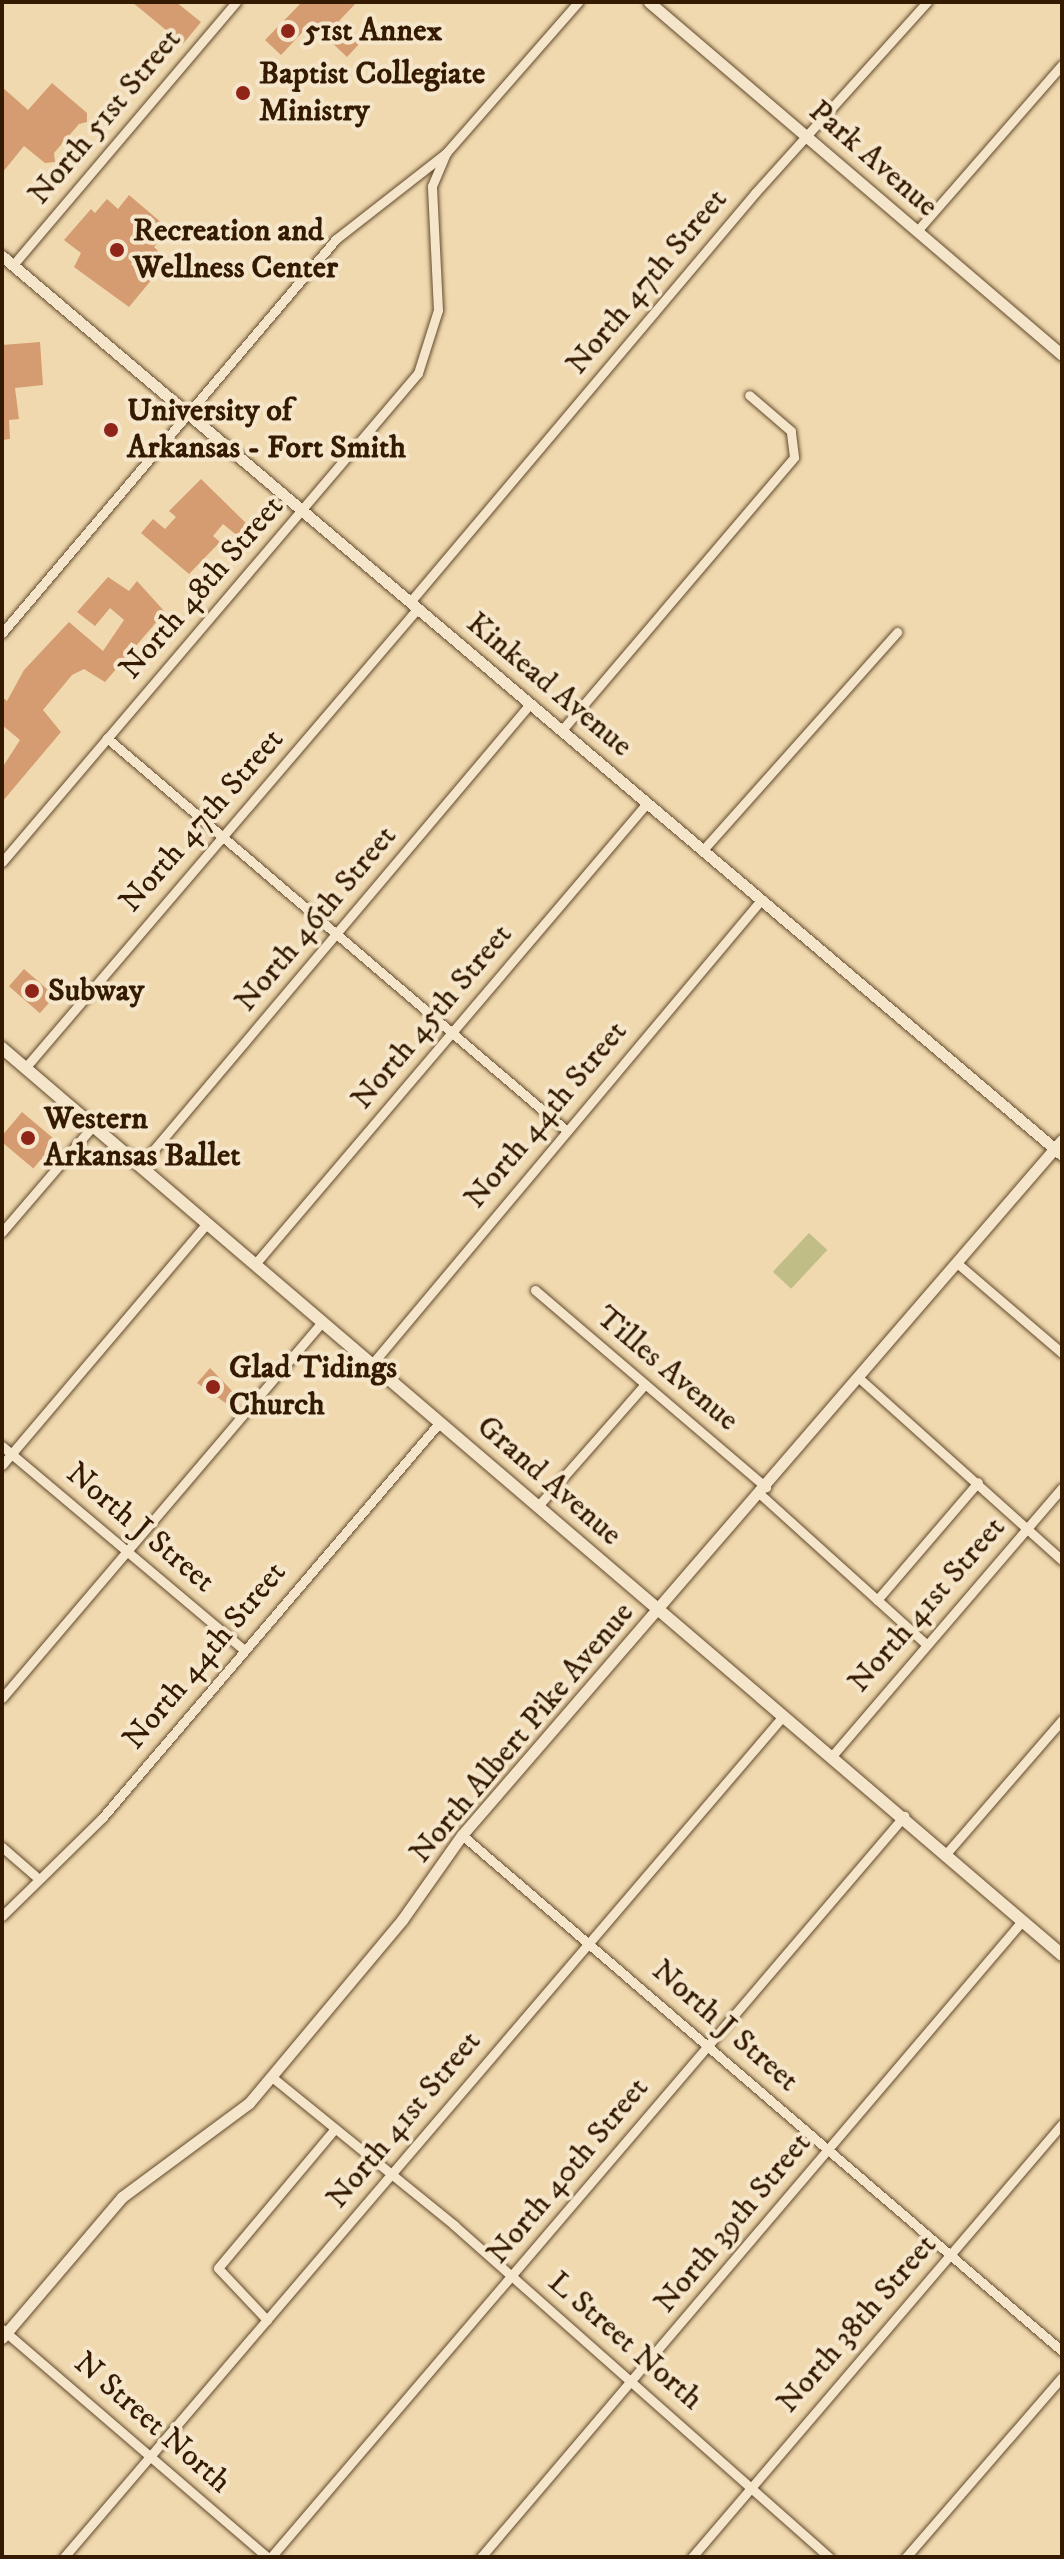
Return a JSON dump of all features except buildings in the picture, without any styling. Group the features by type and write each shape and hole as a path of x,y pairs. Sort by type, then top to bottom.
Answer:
{"main road":[{"name":"Grand Avenue","path":"2,1048 1062,1954"}],"street":[{"name":"North 51st Street","path":"13,265 236,2"},
{"path":"2,633 336,239 446,153 578,2"},
{"name":"Park Avenue","path":"649,2 1062,355"},
{"name":"North 47th Street","path":"25,1068 807,137 927,2"},
{"path":"917,231 1062,65"},
{"name":"North 48th Street","path":"2,862 303,511 427,355 439,302 432,186 446,153"},
{"name":"Kinkead Avenue","path":"2,256 761,900 1060,1147"},
{"path":"562,730 794,457 791,431 749,395"},
{"path":"703,850 897,632"},
{"name":"North 46th Street","path":"140,1166 530,704"},
{"path":"107,738 567,1131"},
{"name":"North 45th Street","path":"255,1264 647,803"},
{"name":"North 44th Street","path":"372,1364 761,900"},
{"path":"2,1232 93,1126"},
{"name":"North Albert Pike Avenue","path":"3,2333 110,2209 221,2129 272,2077 402,1920 462,1835 661,1611 957,1263 1060,1147"},
{"path":"2,1465 207,1223"},
{"path":"957,1263 1062,1353"},
{"name":"Tilles Avenue","path":"535,1290 763,1490 927,1645"},
{"path":"2,1698 322,1322"},
{"path":"859,1378 1062,1560"},
{"path":"538,1506 645,1384"},
{"name":"North 44th Street","path":"2,1916 102,1818 440,1422"},
{"name":"North J Street","path":"2,1446 244,1650"},
{"path":"877,1600 978,1482"},
{"name":"North 41st Street","path":"832,1756 1062,1488"},
{"name":"North 41st Street","path":"64,2557 783,1716"},
{"path":"945,1855 1062,1720"},
{"name":"North 40th Street","path":"269,2557 512,2278 904,1816"},
{"name":"North J Street","path":"462,1835 1062,2351"},
{"path":"2,1847 39,1879"},
{"name":"North 39th Street","path":"481,2557 1022,1921"},
{"name":"L Street North","path":"272,2077 634,2380 750,2489 829,2557"},
{"name":"North 38th Street","path":"692,2557 1062,2124"},
{"path":"267,2320 218,2268 334,2130"},
{"name":"N Street North","path":"3,2333 269,2557"},
{"path":"906,2557 1062,2377"}],"shaded area":[{"path":"809,1233 827,1250 791,1289 773,1272"}],"place":[{"name":"51st Annex","path":"288,31"},
{"name":"Baptist Collegiate Ministry","path":"243,93"},
{"name":"Recreation and Wellness Center","path":"117,250"},
{"name":"University of Arkansas - Fort Smith","path":"111,430"},
{"name":"Subway","path":"32,991"},
{"name":"Western Arkansas Ballet","path":"28,1138"},
{"name":"Glad Tidings Church","path":"213,1387"}]}
